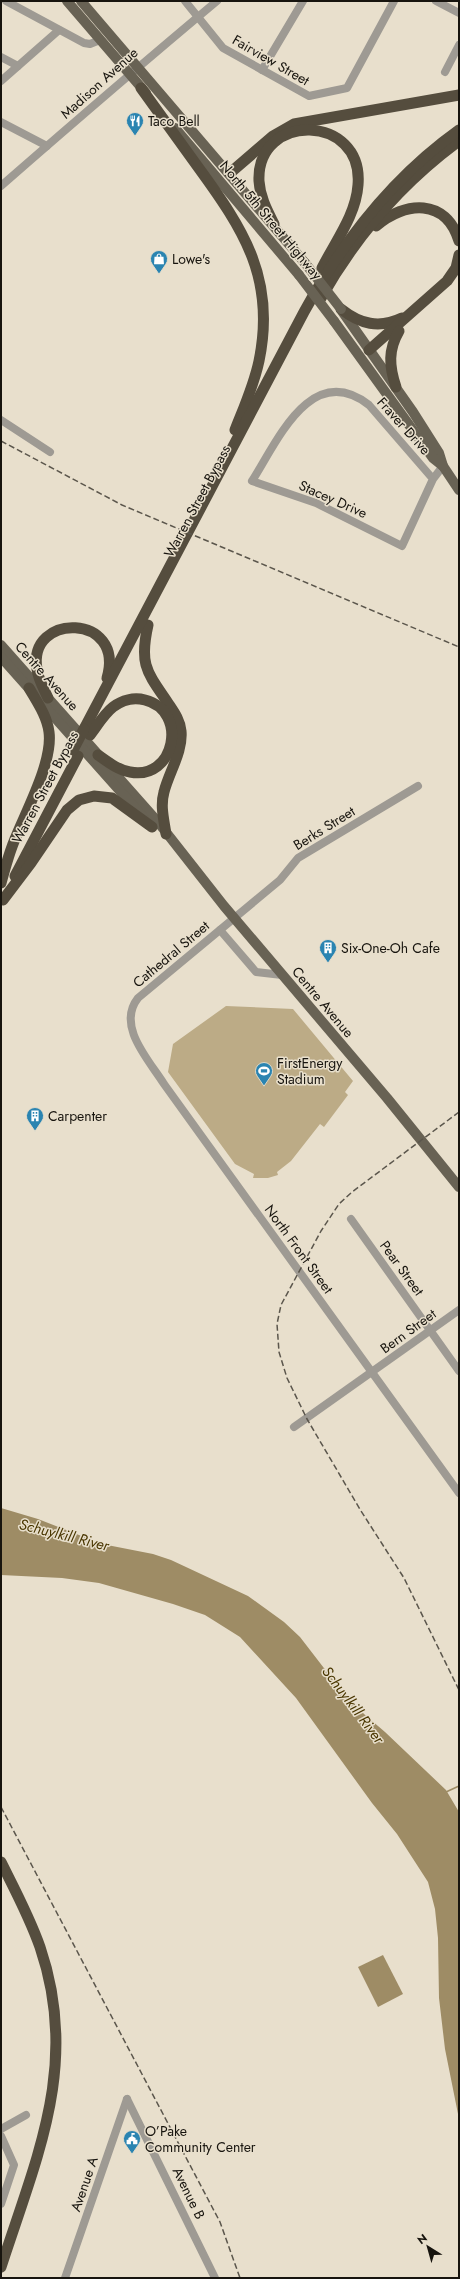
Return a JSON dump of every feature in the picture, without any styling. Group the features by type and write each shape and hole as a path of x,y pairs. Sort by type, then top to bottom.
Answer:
{"highway":[{"path":"141,88 235,219 250,247 261,288 264,330 256,373 247,402 207,496"},
{"path":"230,173 277,133 294,124 459,95"},
{"path":"274,224 263,200 259,182 262,164 271,147 285,135 307,129 326,132 342,142 351,152 357,165 358,179 356,197 349,217 325,262 304,312"},
{"name":"Warren Street Bypass","path":"87,732 103,694 304,312 332,264 378,203 413,168 459,130"},
{"name":"Warren Street Bypass","path":"2,902 87,732 148,626 311,315 356,244 407,186 459,141"},
{"path":"356,244 389,216 407,208 418,207 436,211 447,218 454,229 459,242"},
{"path":"368,354 450,277 456,268 459,255"},
{"path":"368,354 399,332 448,290 459,276"},
{"path":"341,309 357,320 375,325 391,322 408,315"},
{"path":"396,387 390,368 390,357 392,346 399,332"},
{"path":"148,626 143,647 144,663 152,679 176,714 181,731 179,748 163,798 166,834"},
{"path":"48,698 38,674 38,654 48,637 57,630 69,627 81,628 92,632 105,646 110,665 103,694"},
{"path":"1,883 14,841 45,766 49,750 50,738 47,722 30,688"},
{"path":"87,732 110,709 129,700 140,699 153,703 164,712 170,721 173,735 170,749 162,761 151,769 141,772 129,772 114,766 98,755"},
{"name":"Warren Street Bypass","path":"1,887 76,753"},
{"path":"2,902 35,859 67,810 79,800 94,796 112,798 152,827"},
{"path":"1,1862 31,1922 46,1966 55,2008 57,2051 55,2082 47,2122 1,2267"},
{"path":"1,1877 24,1925 37,1958 47,2004 50,2040 49,2071 41,2120 1,2244"}],"main road":[{"name":"North 5th Street Highway","path":"67,1 100,40 133,71 230,173 274,224 341,309 433,458 443,466"},
{"name":"North 5th Street Highway","path":"82,1 133,71 141,88 299,275 334,320 368,354 396,387 439,453 443,466 459,490"},
{"path":"224,185 230,173"},
{"name":"Centre Avenue","path":"1,645 158,822 234,918 387,1098 459,1187"},
{"name":"Centre Avenue","path":"1,656 152,827 166,834"}],"street":[{"path":"6,1 23,5 59,30 87,44 100,40"},
{"name":"Fairview Street","path":"184,1 222,48 309,96 347,88 394,1"},
{"name":"Madison Avenue","path":"1,186 216,1"},
{"path":"262,70 303,1"},
{"path":"436,1 459,13"},
{"path":"1,81 59,30"},
{"path":"445,72 459,45"},
{"path":"1,57 18,66"},
{"path":"1,122 47,146"},
{"name":"Fraver Drive","path":"252,481 303,404 317,395 340,392 355,396 369,405 433,479"},
{"path":"1,420 50,452"},
{"path":"433,479 443,466"},
{"name":"Stacey Drive","path":"252,481 323,506 402,546 433,479"},
{"name":"Berks Street","path":"234,918 280,880 298,858 418,786"},
{"name":"Cathedral Street","path":"130,1014 138,998 234,918"},
{"path":"220,930 256,972 282,975"},
{"name":"North Front Street","path":"130,1014 132,1031 164,1084 458,1490"},
{"name":"Pear Street","path":"351,1219 459,1371"},
{"name":"Bern Street","path":"294,1427 459,1310"},
{"name":"Avenue A","path":"65,2278 127,2099"},
{"name":"Avenue B","path":"127,2099 215,2278"},
{"path":"1,2129 26,2116"},
{"path":"1,2136 14,2165 1,2204"}],"shaded area":[{"name":"FirstEnergy Stadium","path":"226,1006 293,1009 353,1081 345,1092 348,1095 324,1127 320,1124 291,1161 277,1172 278,1175 268,1178 253,1178 254,1174 235,1164 168,1072 173,1044"}],"water":[{"name":"Schuylkill River","path":"1,1508 38,1519 102,1544 153,1554 171,1560 248,1596 284,1622 300,1637 337,1685 364,1714 446,1790 459,1812 459,2119 445,2049 439,1998 438,1938 435,1909 428,1882 397,1834 372,1803 296,1698 240,1637 205,1615 173,1604 99,1583 62,1578 1,1575"},
{"path":"383,1955 403,1994 378,2007 358,1967"}],"waterway":[{"path":"446,1792 459,1786"}],"railway":[{"path":"1,441 122,505 459,647"},
{"path":"459,1112 352,1192 339,1204 321,1231 281,1305 277,1324 279,1352 287,1378 307,1419 361,1511 404,1578 459,1690"},
{"path":"1,1807 220,2222 240,2278"}],"place":[{"name":"Taco Bell","path":"135,136"},
{"name":"Lowe's","path":"159,274"},
{"name":"Six-One-Oh Cafe","path":"328,963"},
{"name":"FirstEnergy Stadium","path":"264,1086"},
{"name":"Carpenter","path":"35,1131"},
{"name":"O’Pake Community Center","path":"132,2154"}]}
